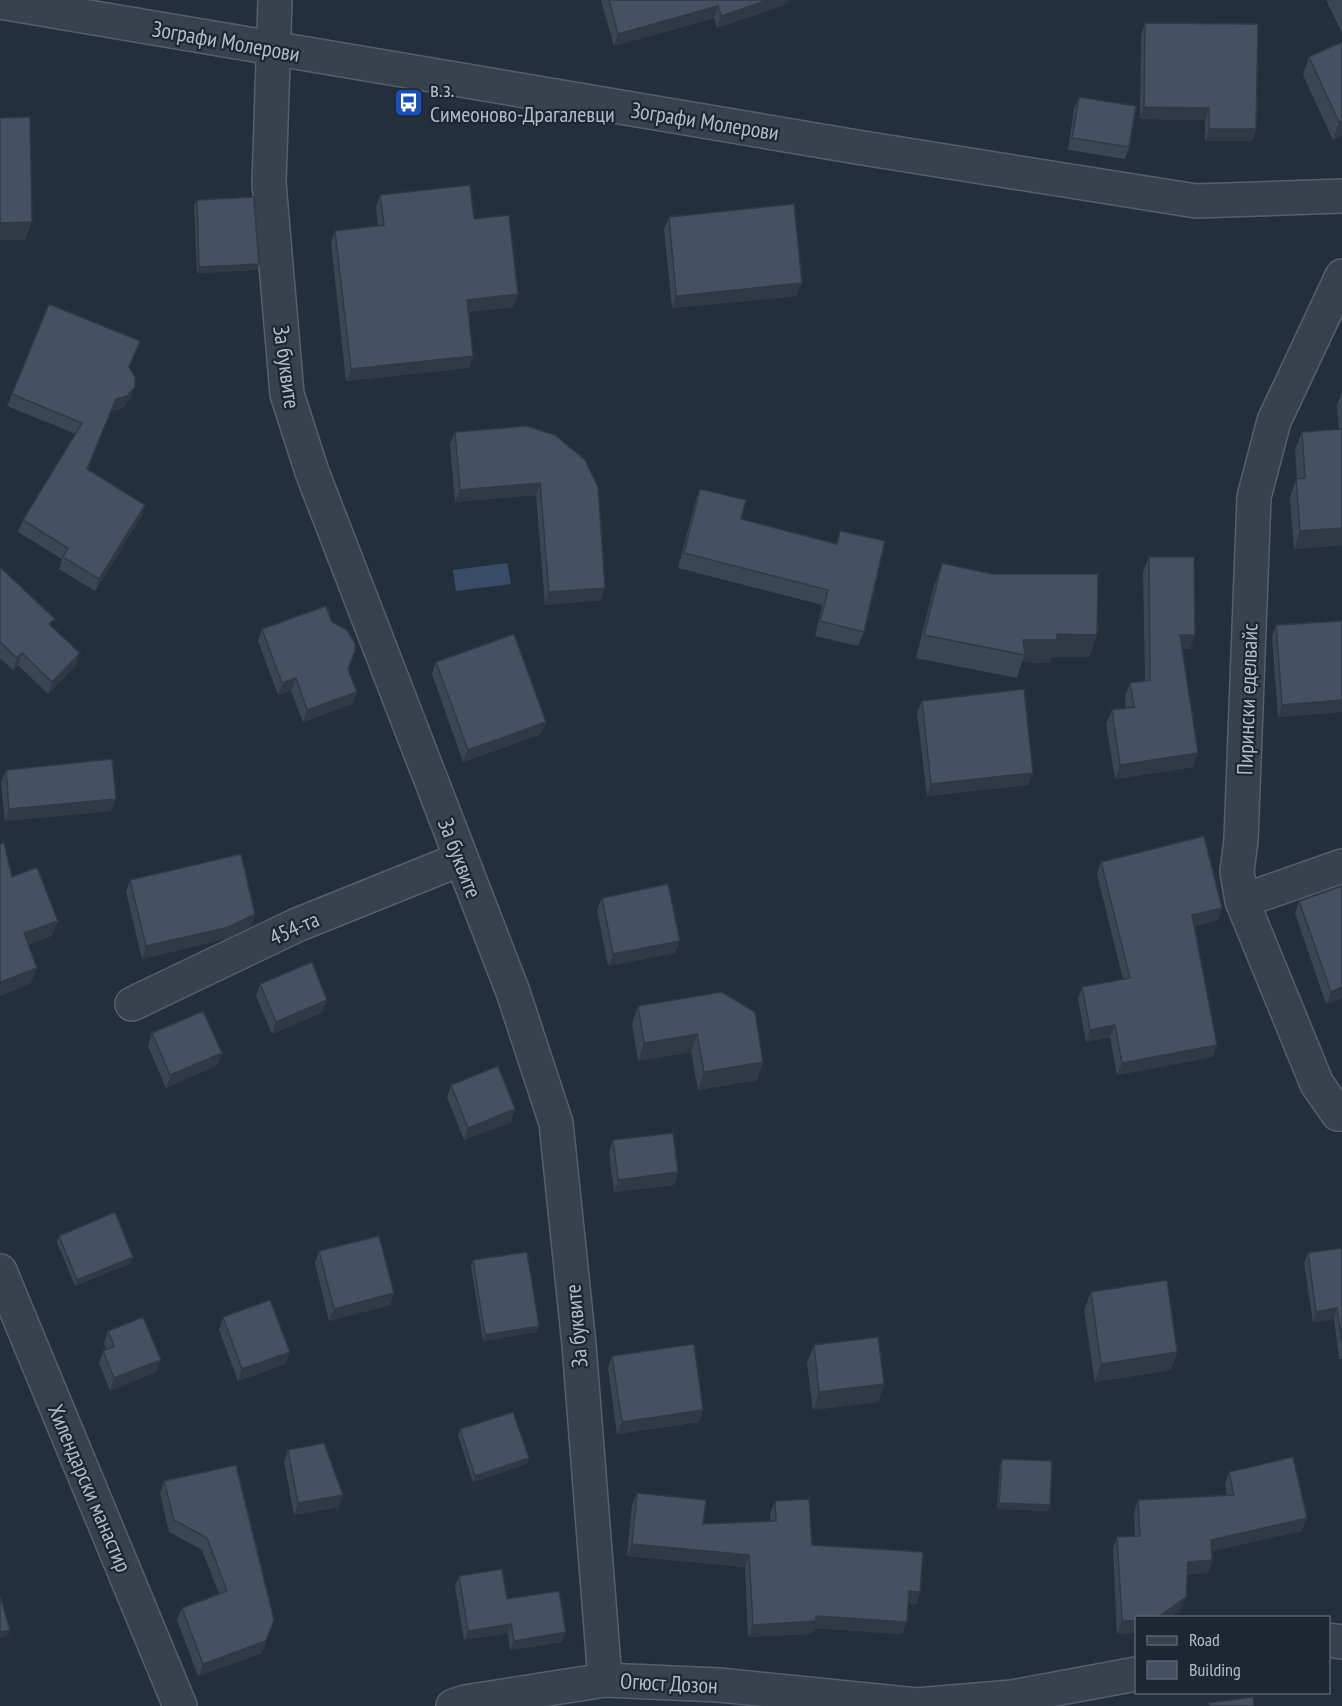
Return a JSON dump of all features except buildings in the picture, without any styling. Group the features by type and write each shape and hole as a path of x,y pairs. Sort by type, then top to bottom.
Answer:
{"street":[{"name":"За буквите","path":"275,0 269,183 287,394 312,472 513,992 556,1123 579,1345 605,1680"},
{"name":"Зографи Молерови","path":"0,2 863,148 1196,201 1342,196"},
{"name":"Пирински еделвайс","path":"1342,276 1274,421 1254,497 1241,840 1237,872 1242,901 1317,1084 1338,1114 1342,1114"},
{"name":"454-та","path":"132,1004 297,926 461,859"},
{"path":"1242,901 1342,866"},
{"name":"Хилендарски манастир","path":"0,1271 180,1706"},
{"name":"Огюст Дозон","path":"453,1706 465,1702 605,1680 719,1685 917,1705 1012,1697 1135,1674"}],"water":[{"path":"507,563 511,584 456,591 453,570"}],"place":[{"name":"в.з. Симеоново-Драгалевци","path":"409,102"}]}
